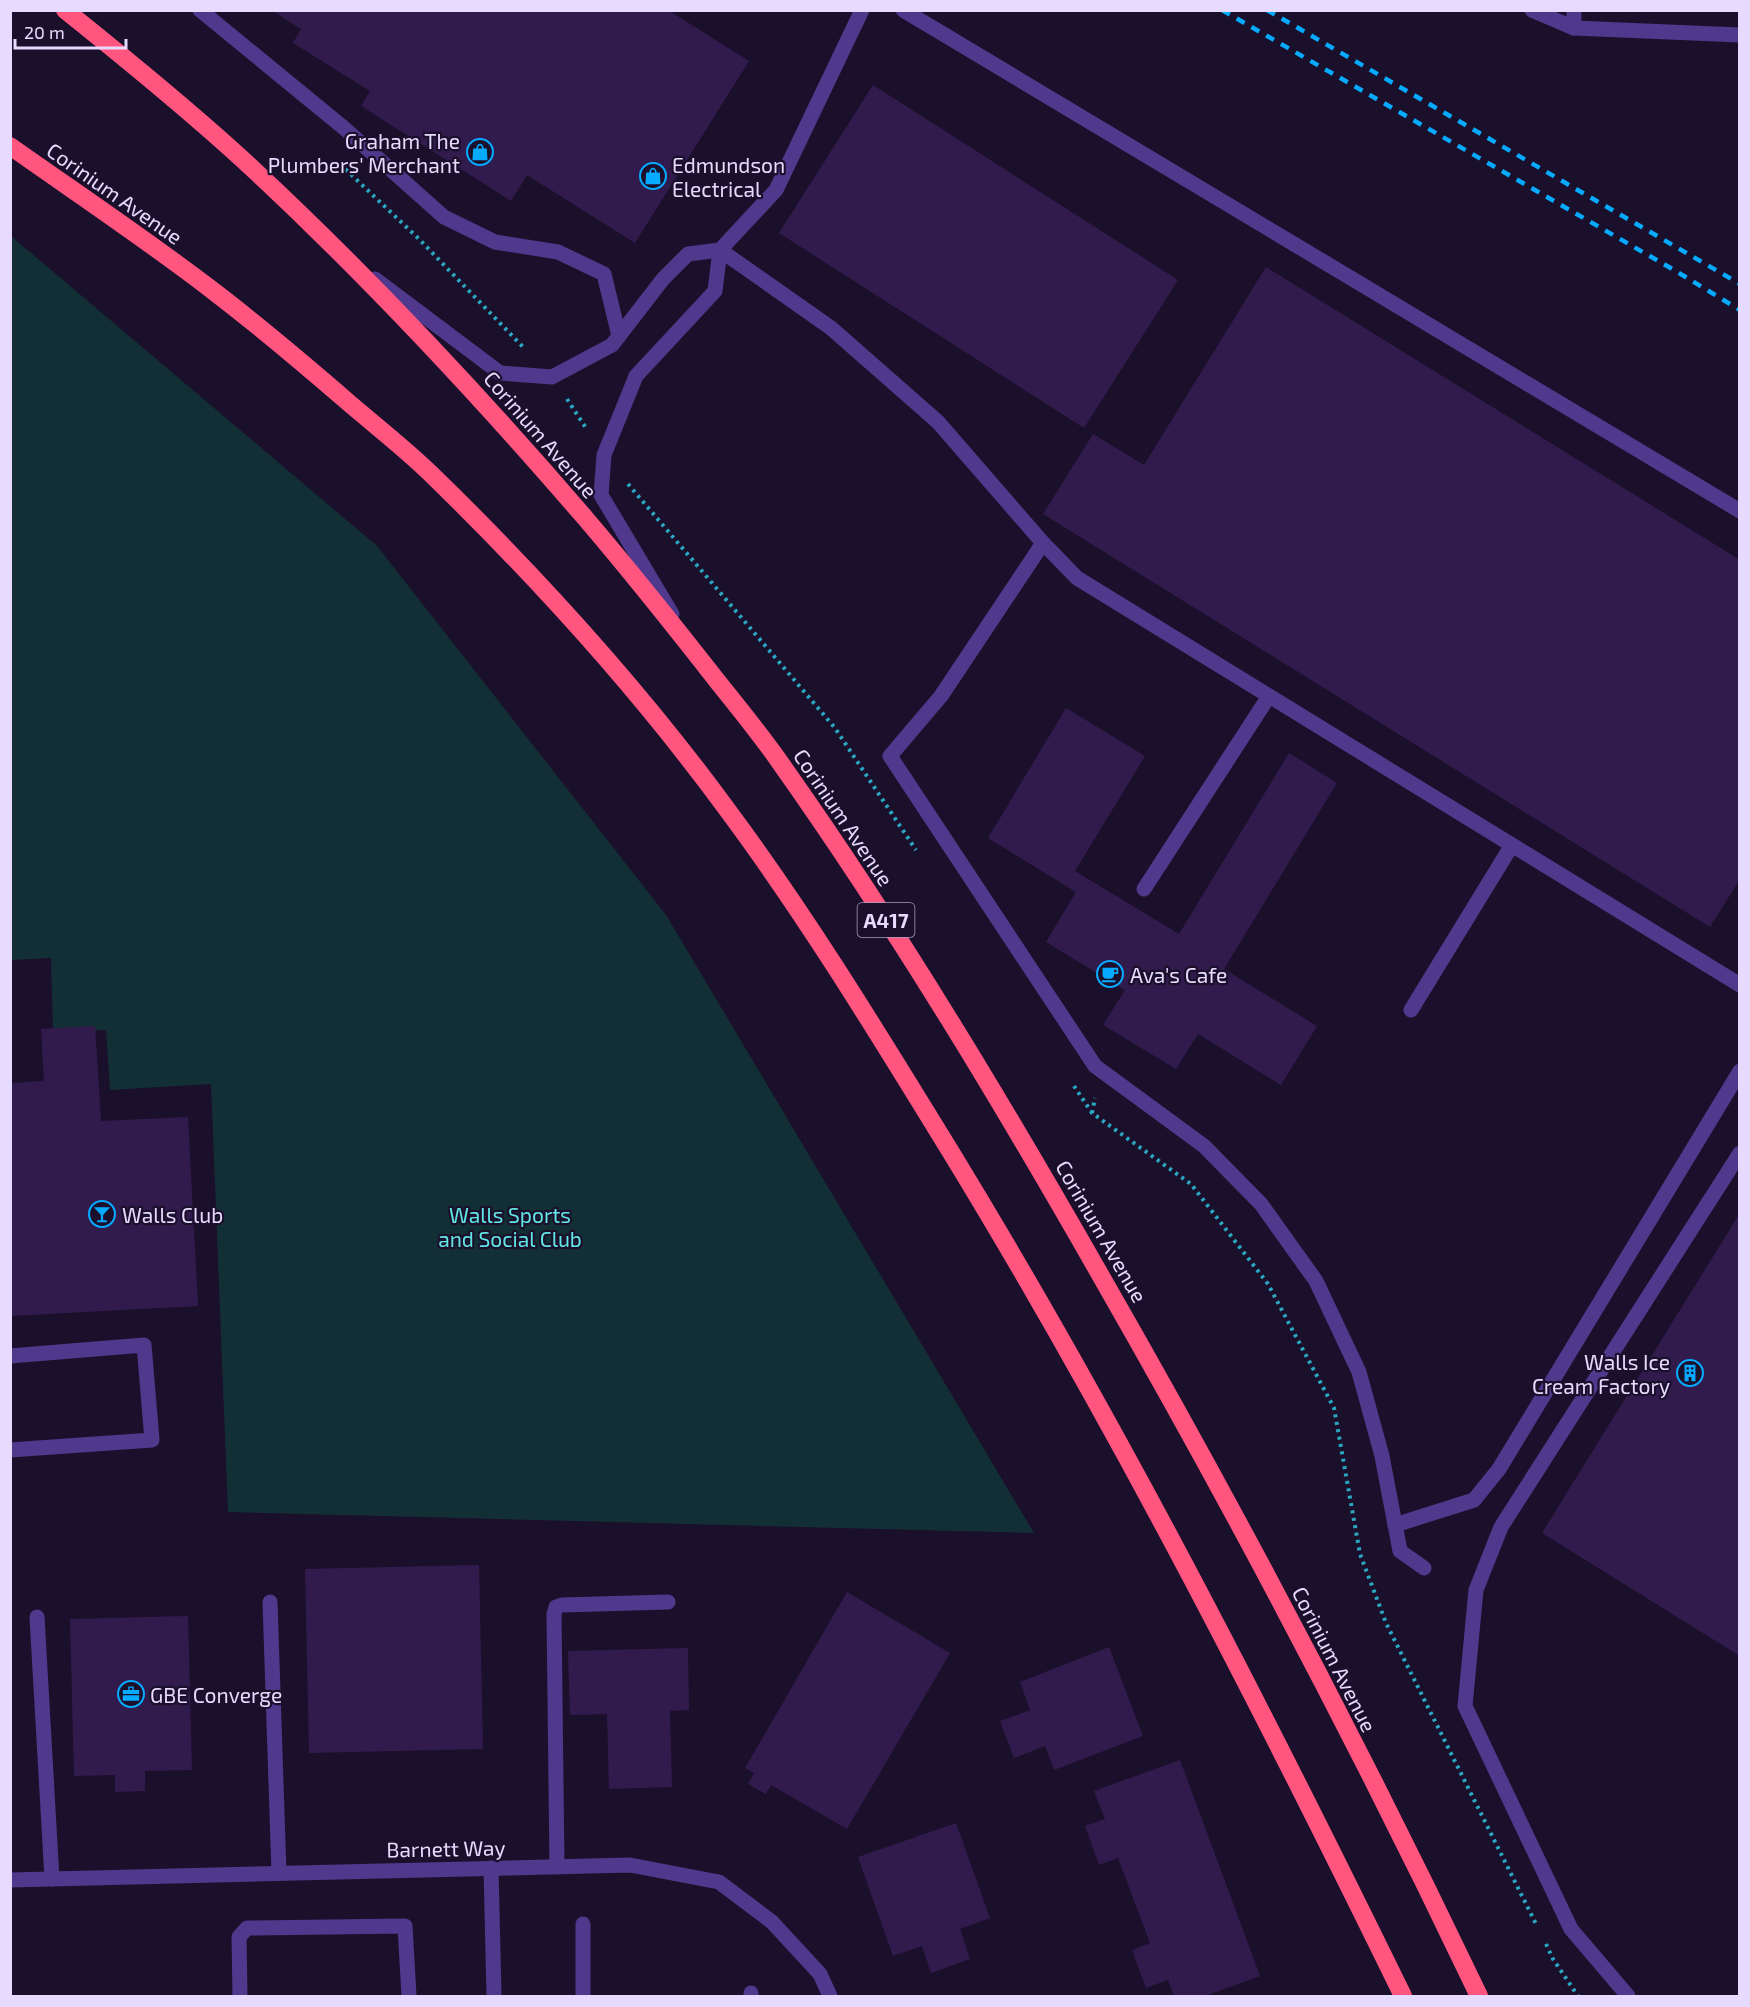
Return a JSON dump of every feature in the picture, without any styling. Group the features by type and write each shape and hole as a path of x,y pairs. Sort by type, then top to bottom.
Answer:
{"highway":[{"name":"Corinium Avenue","path":"65,10 128,60 253,169 337,250 442,357 522,444 621,560 776,757 860,880 953,1025 1057,1198 1168,1393 1265,1571 1429,1892 1479,1996"},
{"name":"Corinium Avenue","path":"10,146 211,290 317,375 424,466 557,604 617,672 726,808 811,929 905,1076 999,1231 1106,1418 1286,1759 1403,1996"}],"street":[{"path":"200,10 344,128 444,217 495,242 558,252 604,274 620,336"},
{"path":"696,653 601,495 604,455 636,376 715,291 720,250 776,190 862,10"},
{"path":"903,10 1740,511"},
{"path":"1532,10 1574,28 1740,35"},
{"path":"1574,10 1574,28"},
{"path":"337,250 500,373 552,377 612,345 663,279 688,254 720,250 831,328 938,422 1043,543 1077,578 1740,985"},
{"path":"1043,543 941,696 890,756 1095,1066 1204,1146 1261,1204 1316,1281 1359,1372 1382,1456 1400,1551 1424,1568"},
{"path":"1144,889 1269,696"},
{"path":"1411,1010 1512,845"},
{"path":"1395,1525 1474,1500 1499,1469 1740,1071"},
{"path":"1628,1996 1571,1929 1465,1706 1476,1590 1501,1527 1740,1153"},
{"path":"10,1356 144,1345 152,1440 10,1449"},
{"path":"270,1602 279,1873"},
{"path":"557,1867 554,1614 556,1607 668,1602"},
{"path":"37,1617 52,1879"},
{"name":"Barnett Way","path":"10,1880 630,1865 719,1882 772,1922 820,1974 830,1996"},
{"path":"491,1868 494,1996"},
{"path":"583,1924 583,1996"},
{"path":"240,1996 239,1937 247,1929 405,1926 409,1996"}],"path":[{"path":"419,239 552,377 604,455 835,728 920,856"},
{"path":"1072,1083 1092,1113 1191,1184 1268,1284 1334,1408 1360,1554 1386,1623 1538,1928"},
{"path":"1543,1938 1553,1959 1578,1996"}],"green space":[{"name":"Walls Sports and Social Club","path":"11,236 377,546 666,915 1034,1533 228,1512 211,1084 110,1090 106,1030 53,1032 51,958 11,960"}],"building":[{"path":"271,10 668,10 749,61 635,243 527,175 511,201 361,106 370,91 293,43 301,29"},
{"path":"873,85 1178,280 1084,428 779,233"},
{"path":"1266,267 1740,560 1740,879 1710,927 1043,514 1093,434 1144,465"},
{"path":"1066,708 1145,756 1075,871 1179,934 1289,753 1337,783 1224,969 1317,1026 1281,1085 1198,1034 1176,1069 1103,1025 1125,990 1046,942 1076,892 988,838"},
{"name":"Walls Club","path":"95,1026 101,1121 188,1117 198,1306 10,1316 10,1083 44,1081 41,1029"},
{"name":"Walls Ice Cream Factory","path":"1740,1213 1740,1656 1542,1533"},
{"path":"479,1565 483,1749 309,1753 305,1569"},
{"path":"847,1592 950,1653 847,1829 771,1785 766,1794 748,1784 754,1773 745,1768"},
{"name":"GBE Converge","path":"188,1616 192,1770 145,1771 145,1791 115,1792 115,1775 74,1776 70,1619"},
{"path":"1109,1647 1143,1736 1054,1770 1045,1746 1014,1758 1000,1721 1030,1710 1020,1682"},
{"path":"688,1648 689,1710 670,1711 672,1787 609,1789 607,1714 570,1715 568,1651"},
{"path":"1180,1760 1260,1976 1205,1996 1174,1996 1168,1980 1146,1988 1132,1950 1150,1943 1118,1858 1099,1865 1085,1826 1105,1819 1094,1791"},
{"path":"956,1823 990,1918 960,1929 970,1959 931,1973 922,1946 893,1956 858,1857"}],"railway":[{"path":"1222,10 1740,310"},
{"path":"1267,10 1740,284"}],"place":[{"name":"Graham The Plumbers' Merchant","path":"480,152"},
{"name":"Edmundson Electrical","path":"653,176"},
{"name":"Ava's Cafe","path":"1110,974"},
{"name":"Walls Club","path":"102,1214"},
{"name":"Walls Ice Cream Factory","path":"1690,1373"},
{"name":"GBE Converge","path":"131,1694"}]}
